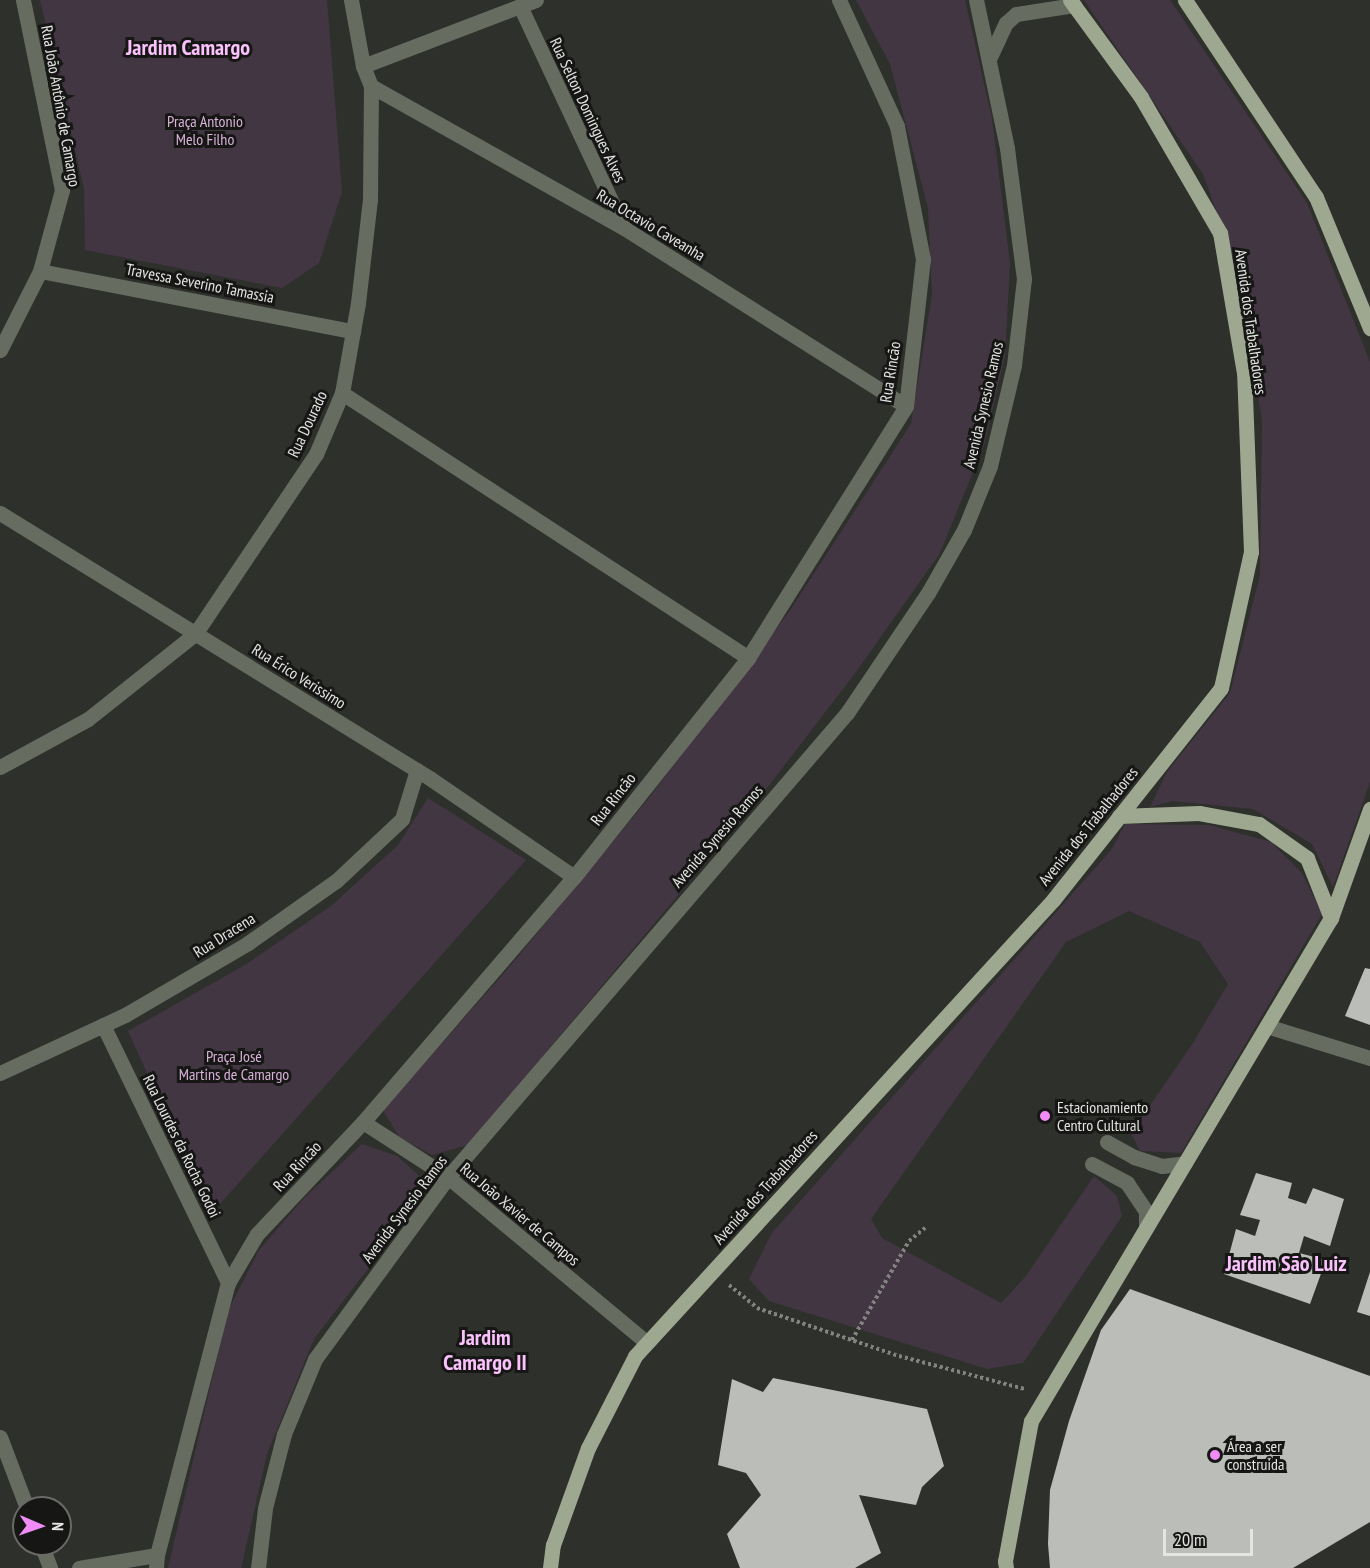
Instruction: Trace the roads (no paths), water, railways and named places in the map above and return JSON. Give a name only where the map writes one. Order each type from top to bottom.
[{"type":"main road","points":[[1185,0],[1316,197],[1370,328]]},
{"type":"main road","name":"Avenida dos Trabalhadores","points":[[550,1568],[553,1545],[588,1448],[635,1356],[1053,900],[1221,688],[1251,552],[1244,373],[1220,233],[1141,97],[1072,2]]},
{"type":"main road","points":[[1006,1568],[1005,1561],[1031,1421],[1331,918],[1370,809]]},
{"type":"main road","points":[[1119,816],[1199,813],[1259,824],[1307,858],[1331,918]]},
{"type":"street","name":"Rua João Antônio de Camargo","points":[[0,350],[40,271],[62,190],[23,0]]},
{"type":"street","name":"Rua Dourado","points":[[0,767],[88,719],[195,634],[316,454],[342,393],[353,331],[370,200],[371,86],[363,66],[351,0]]},
{"type":"street","points":[[363,66],[536,0]]},
{"type":"street","name":"Rua Rincão","points":[[156,1562],[228,1282],[257,1234],[363,1122],[574,877],[748,658],[906,406],[923,259],[897,126],[839,0]]},
{"type":"street","name":"Avenida Synesio Ramos","points":[[258,1568],[265,1508],[282,1444],[315,1359],[448,1177],[847,712],[928,593],[964,530],[993,454],[1014,365],[1024,279],[1007,148],[976,0]]},
{"type":"street","points":[[989,59],[1006,23],[1016,14],[1072,2]]},
{"type":"street","name":"Rua Selton Domingues Alves","points":[[520,6],[624,228]]},
{"type":"street","name":"Rua Octavio Caveanha","points":[[371,86],[624,228],[906,406]]},
{"type":"street","name":"Travessa Severino Tamassia","points":[[40,271],[353,331]]},
{"type":"street","points":[[342,393],[748,658]]},
{"type":"street","name":"Rua Érico Verissimo","points":[[0,513],[417,770],[574,877]]},
{"type":"street","name":"Rua Dracena","points":[[0,1073],[103,1025],[248,944],[336,881],[402,819],[417,770]]},
{"type":"street","name":"Rua Lourdes da Rocha Godoi","points":[[103,1025],[228,1282]]},
{"type":"street","points":[[1267,1026],[1370,1058]]},
{"type":"street","name":"Rua João Xavier de Campos","points":[[363,1122],[448,1177],[647,1343]]},
{"type":"street","points":[[1107,1142],[1134,1157],[1162,1166],[1185,1163]]},
{"type":"street","points":[[1092,1164],[1127,1183],[1146,1211],[1146,1228]]},
{"type":"street","points":[[0,1437],[22,1496]]},
{"type":"street","points":[[79,1568],[156,1562]]},
{"type":"place","name":"Estacionamiento Centro Cultural","points":[[1045,1116]]},
{"type":"place","name":"Área a ser construida","points":[[1215,1455]]},
{"type":"district","name":"Jardim Camargo","points":[[188,48]]},
{"type":"district","name":"Jardim São Luiz","points":[[1286,1264]]},
{"type":"district","name":"Jardim Camargo II","points":[[485,1350]]},
{"type":"park label","name":"Praça Antonio Melo Filho","points":[[205,130]]},
{"type":"park label","name":"Praça José Martins de Camargo","points":[[234,1065]]}]
